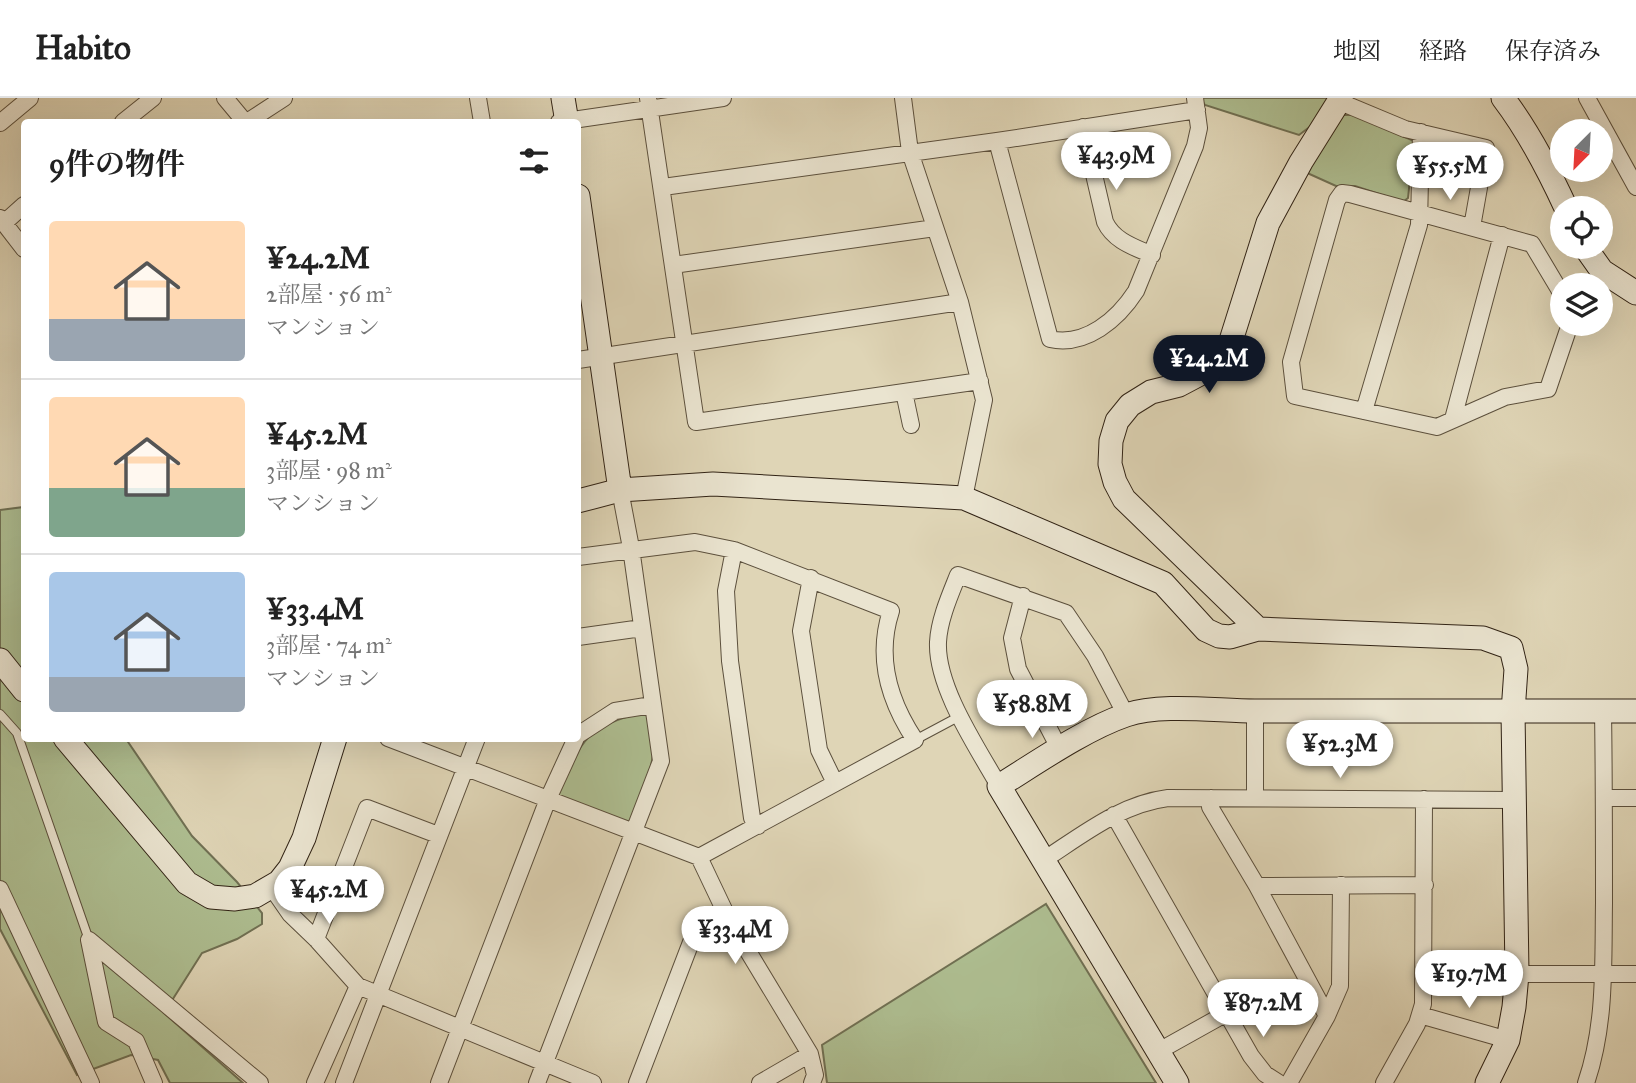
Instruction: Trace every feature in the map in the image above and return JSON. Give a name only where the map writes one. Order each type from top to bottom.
[{"type":"street","points":[[0,123],[30,98]]},
{"type":"street","points":[[127,119],[153,98]]},
{"type":"street","points":[[225,98],[243,119]]},
{"type":"street","points":[[251,119],[284,98]]},
{"type":"street","points":[[478,98],[482,119]]},
{"type":"street","points":[[564,98],[564,119]]},
{"type":"street","points":[[577,119],[649,103],[723,98]]},
{"type":"street","points":[[902,98],[910,152],[960,302],[984,400],[964,498]]},
{"type":"street","points":[[1503,98],[1519,119],[1560,196]]},
{"type":"street","points":[[1587,98],[1636,187]]},
{"type":"street","points":[[1258,629],[1124,499],[1110,464],[1111,440],[1117,421],[1130,405],[1151,392],[1179,385],[1213,367],[1229,347],[1268,223],[1300,162],[1340,99],[1405,129],[1486,148],[1472,227]]},
{"type":"street","points":[[649,103],[696,422],[979,381]]},
{"type":"street","points":[[663,187],[997,141],[1196,104],[1199,128],[1195,146],[1152,255],[1124,310],[1102,327],[1062,342],[1050,339],[997,141]]},
{"type":"street","points":[[1083,127],[1105,222],[1110,232],[1121,241],[1152,255]]},
{"type":"street","points":[[1364,411],[1419,225],[1421,132]]},
{"type":"street","points":[[1550,274],[1532,244],[1342,193],[1337,200],[1295,348],[1292,362],[1295,396],[1437,427],[1505,397],[1548,389],[1566,336]]},
{"type":"street","points":[[21,207],[2,220],[21,244]]},
{"type":"street","points":[[537,1083],[661,761],[581,217]]},
{"type":"street","points":[[673,265],[935,228]]},
{"type":"street","points":[[1453,419],[1502,236]]},
{"type":"street","points":[[1594,259],[1602,271],[1636,293]]},
{"type":"street","points":[[581,360],[960,302]]},
{"type":"street","points":[[904,392],[911,425]]},
{"type":"street","points":[[581,499],[620,491],[713,484],[964,498],[1163,583],[1206,629],[1219,636],[1230,637],[1258,629],[1483,638],[1511,648],[1516,669],[1513,712],[1517,974],[1508,1040],[1487,1083]]},
{"type":"street","points":[[581,556],[631,548],[695,542],[734,550],[891,611],[885,628],[884,665],[889,688],[906,727],[915,740],[699,857]]},
{"type":"street","points":[[734,550],[726,591],[730,661],[752,818],[758,826]]},
{"type":"street","points":[[1126,715],[1094,656],[1066,613],[958,575],[938,640],[939,659],[946,685],[960,716],[1042,861],[1177,1083]]},
{"type":"street","points":[[811,578],[801,631],[819,750],[835,783]]},
{"type":"street","points":[[1023,596],[1012,638],[1018,669],[1059,748]]},
{"type":"street","points":[[581,637],[642,628]]},
{"type":"street","points":[[3,670],[21,687]]},
{"type":"street","points":[[581,734],[615,711],[652,705]]},
{"type":"street","points":[[999,786],[1059,748],[1126,715],[1170,710],[1636,711]]},
{"type":"street","points":[[1586,1083],[1593,1063],[1601,1021],[1604,710]]},
{"type":"street","points":[[1255,711],[1255,798]]},
{"type":"street","points":[[68,742],[187,883],[211,897],[235,899],[255,896],[271,888],[290,868],[304,838],[334,742]]},
{"type":"street","points":[[400,742],[699,857],[728,918],[810,1054],[815,1075],[812,1083]]},
{"type":"street","points":[[344,1083],[376,994],[475,742]]},
{"type":"street","points":[[439,1083],[548,799],[575,742]]},
{"type":"street","points":[[1211,798],[1210,807],[1327,1016]]},
{"type":"street","points":[[1605,798],[1636,798]]},
{"type":"street","points":[[1384,1083],[1420,1016],[1423,1004],[1424,799]]},
{"type":"street","points":[[1042,861],[1114,816],[1149,800],[1514,800]]},
{"type":"street","points":[[316,939],[367,808],[438,835]]},
{"type":"street","points":[[1114,816],[1251,1056],[1265,1073],[1279,1083]]},
{"type":"street","points":[[1289,1083],[1327,1016],[1340,986],[1341,885]]},
{"type":"street","points":[[1257,887],[1425,885]]},
{"type":"street","points":[[271,888],[290,914],[358,986],[593,1083]]},
{"type":"street","points":[[0,889],[91,1083]]},
{"type":"street","points":[[637,1083],[693,937],[728,918]]},
{"type":"street","points":[[89,940],[106,1022],[136,1041],[154,1083]]},
{"type":"street","points":[[89,940],[260,1083]]},
{"type":"street","points":[[1517,974],[1636,974]]},
{"type":"street","points":[[315,1083],[358,986]]},
{"type":"street","points":[[1157,1052],[1227,1013]]},
{"type":"street","points":[[1420,1016],[1508,1040]]},
{"type":"street","points":[[760,1083],[810,1054]]},
{"type":"lane","points":[[0,714],[17,733],[89,940]]},
{"type":"lane","points":[[915,740],[960,716]]},
{"type":"green space","points":[[1200,98],[1348,98],[1299,135],[1205,105]]},
{"type":"green space","points":[[1341,115],[1355,115],[1414,141],[1408,198],[1403,202],[1355,186],[1336,186],[1305,172]]},
{"type":"green space","points":[[21,507],[21,742],[128,742],[192,836],[237,882],[262,913],[262,924],[237,939],[202,953],[164,1013],[243,1083],[170,1083],[158,1060],[131,1055],[77,1075],[0,929],[0,510]]},
{"type":"green space","points":[[642,713],[649,717],[653,755],[629,825],[557,798],[585,741],[606,724]]},
{"type":"green space","points":[[1046,904],[1156,1083],[827,1083],[822,1045]]}]
